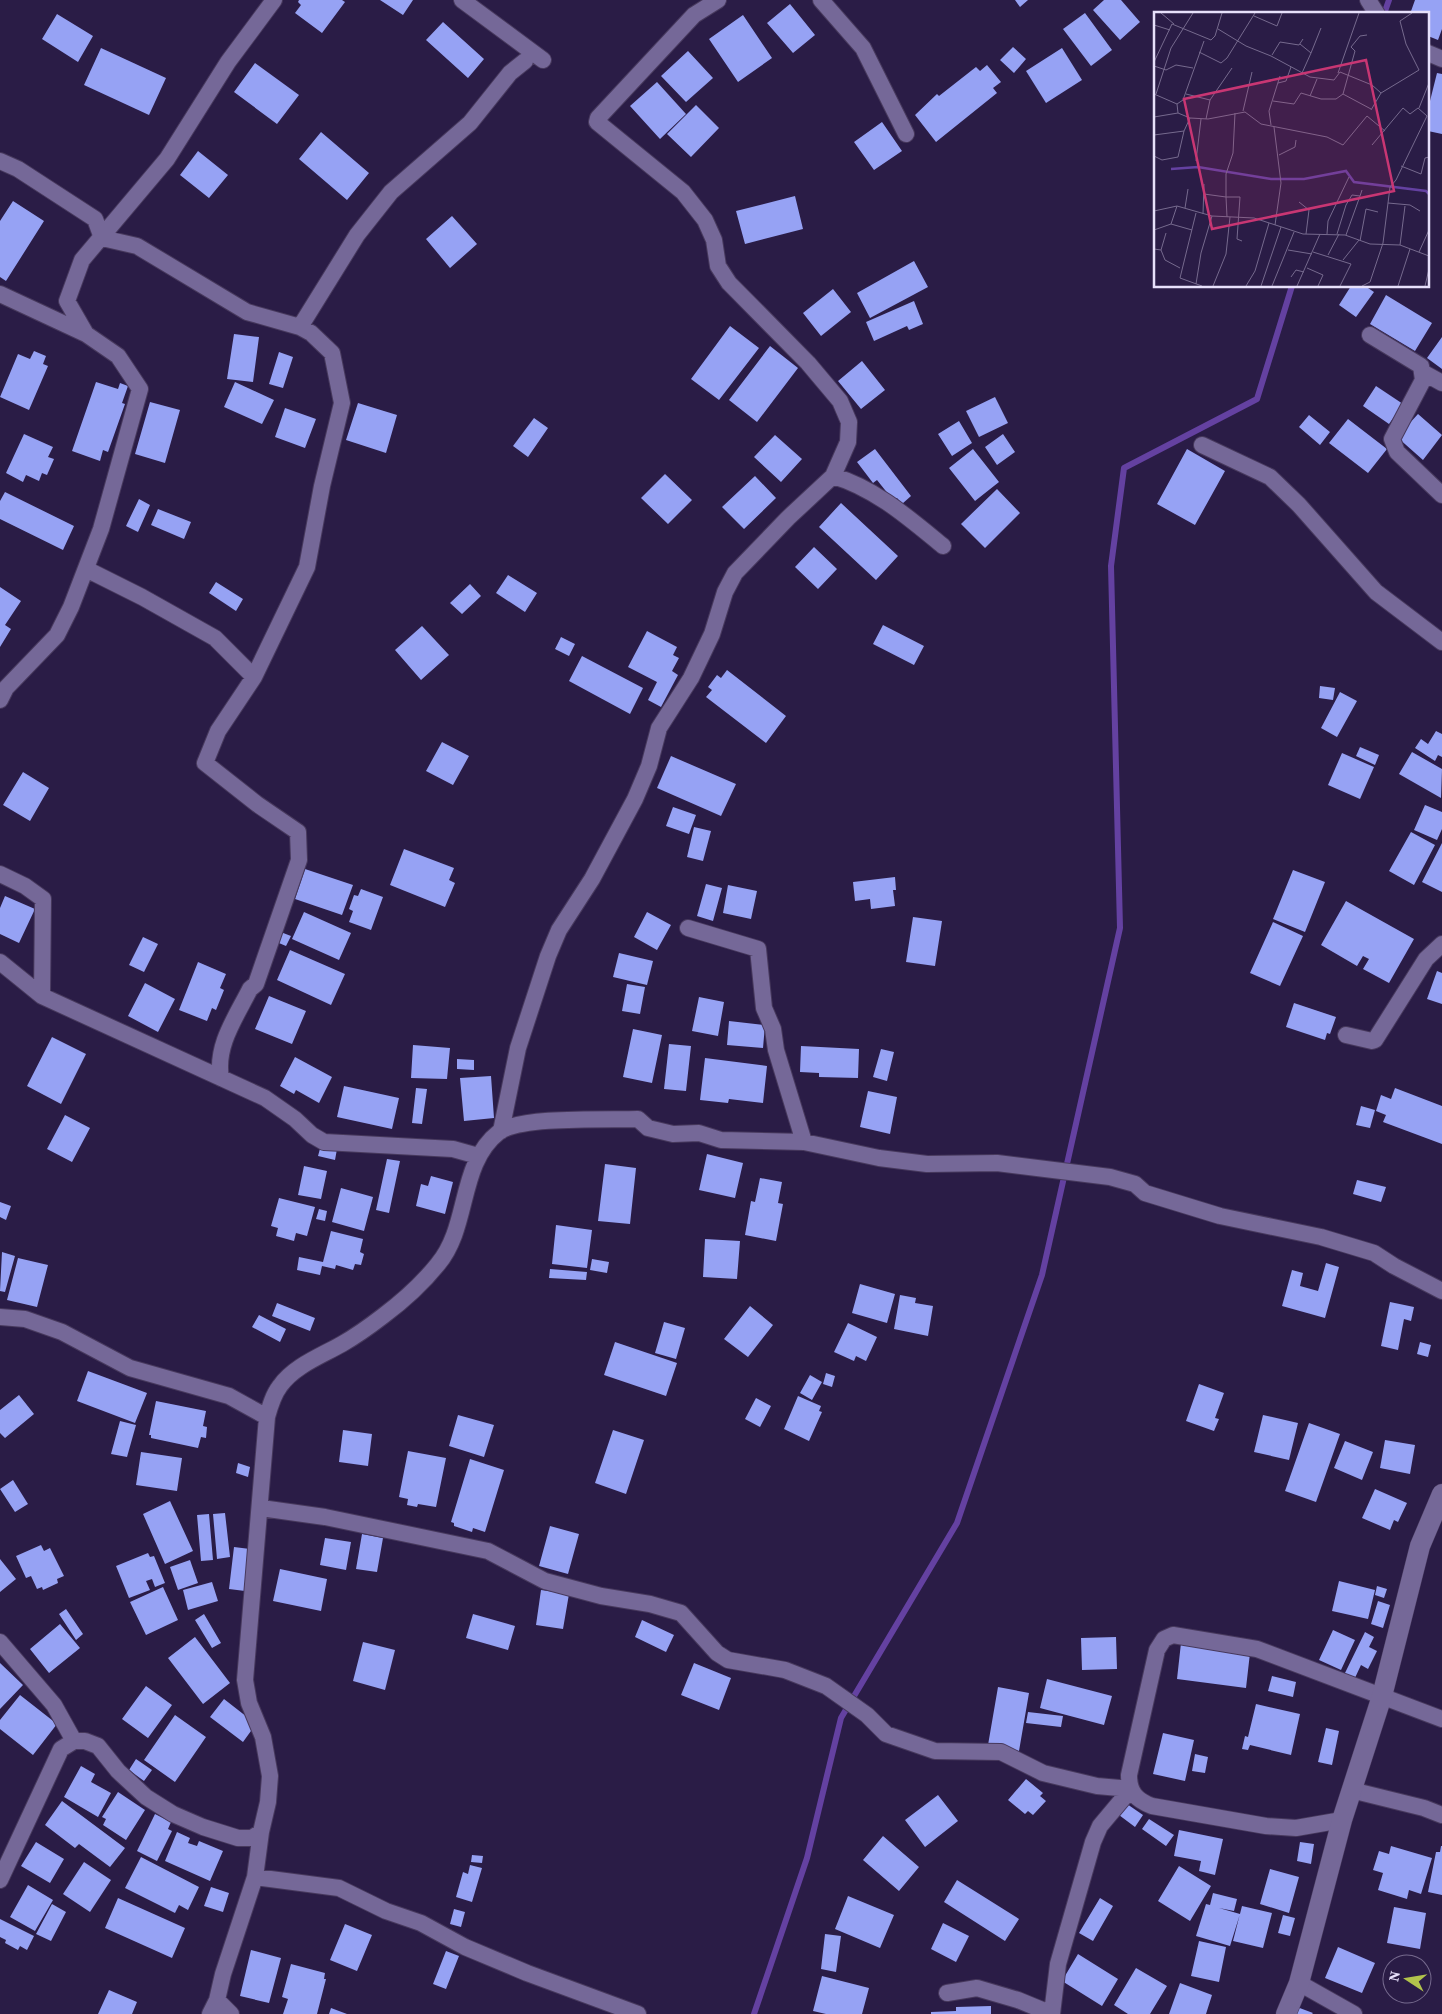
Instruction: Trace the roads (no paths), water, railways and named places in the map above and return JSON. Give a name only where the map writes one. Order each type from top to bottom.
[{"type":"street","points":[[86,334],[67,301],[82,260],[167,158],[228,62],[274,0]]},
{"type":"street","points":[[462,0],[543,60]]},
{"type":"street","points":[[501,1131],[518,1048],[548,956],[559,930],[592,879],[635,799],[649,766],[659,728],[691,678],[712,634],[725,592],[735,574],[788,518],[834,476],[848,442],[849,422],[840,401],[808,363],[729,283],[718,266],[714,240],[705,220],[683,192],[597,122],[598,118],[694,15],[718,0]]},
{"type":"street","points":[[821,0],[862,48],[906,134]]},
{"type":"street","points":[[1368,0],[1376,12]]},
{"type":"street","points":[[1430,55],[1442,60]]},
{"type":"street","points":[[300,327],[357,235],[391,192],[470,123],[510,73],[526,61]]},
{"type":"street","points":[[0,161],[18,169],[95,219],[102,238]]},
{"type":"street","points":[[102,238],[136,246],[248,312],[300,327],[311,333],[332,353],[342,403],[322,486],[307,567],[254,677],[218,731],[204,763],[256,804],[298,832],[299,860],[256,984],[250,989],[220,1050],[218,1065],[221,1078]]},
{"type":"street","points":[[0,294],[86,334],[118,356],[140,389],[103,521],[86,569],[57,635],[6,688],[0,700]]},
{"type":"street","points":[[1370,335],[1421,366],[1424,373],[1423,380],[1392,439],[1397,452],[1442,495]]},
{"type":"street","points":[[1424,373],[1442,383]]},
{"type":"street","points":[[1202,445],[1270,477],[1299,505],[1376,592],[1442,642]]},
{"type":"street","points":[[834,476],[851,481],[900,511],[943,546]]},
{"type":"street","points":[[86,569],[142,597],[215,638],[254,677]]},
{"type":"street","points":[[0,874],[24,886],[43,899],[42,996]]},
{"type":"street","points":[[688,928],[758,949],[764,1008],[773,1029],[776,1050],[804,1142]]},
{"type":"street","points":[[1346,1035],[1375,1040],[1426,959],[1442,944]]},
{"type":"street","points":[[0,962],[42,996],[265,1098],[295,1119],[312,1135],[324,1142],[453,1150],[478,1156]]},
{"type":"street","points":[[230,2014],[214,2007],[255,1877],[261,1832],[268,1802],[270,1776],[263,1737],[249,1703],[245,1680],[267,1417],[272,1400],[280,1385],[295,1370],[383,1317],[416,1288],[440,1262],[454,1238],[478,1156],[501,1131],[530,1122],[638,1119],[648,1128],[673,1134],[699,1133],[721,1140],[804,1142],[879,1158],[927,1164],[996,1163],[1110,1177],[1135,1184],[1145,1193],[1220,1216],[1321,1237],[1374,1253],[1394,1266],[1442,1291]]},
{"type":"street","points":[[0,1317],[25,1319],[62,1332],[130,1368],[229,1396],[267,1417]]},
{"type":"street","points":[[1286,2014],[1299,1983],[1342,1820],[1382,1696],[1420,1546],[1442,1494]]},
{"type":"street","points":[[260,1508],[325,1517],[488,1551],[545,1581],[601,1596],[650,1604],[681,1613],[717,1653],[728,1660],[785,1670],[826,1686],[867,1714],[886,1734],[935,1751],[1001,1752],[1043,1773],[1097,1786],[1131,1789]]},
{"type":"street","points":[[1342,1820],[1296,1828],[1266,1826],[1152,1806],[1142,1802],[1131,1789],[1129,1775],[1157,1650],[1164,1639],[1173,1635],[1257,1649],[1442,1719]]},
{"type":"street","points":[[0,1642],[54,1705],[74,1741]]},
{"type":"street","points":[[0,1880],[61,1749],[74,1741],[85,1741],[98,1746],[118,1771],[146,1797],[173,1814],[238,1838],[252,1838],[261,1832]]},
{"type":"street","points":[[947,1993],[977,1988],[1018,2000],[1052,2014],[1058,1964],[1093,1842],[1100,1826],[1131,1789]]},
{"type":"street","points":[[1352,1790],[1424,1808],[1442,1815]]},
{"type":"street","points":[[255,1877],[339,1888],[386,1911],[421,1923],[465,1947],[527,1973],[638,2014]]},
{"type":"street","points":[[1299,1983],[1354,2014]]},
{"type":"waterway","points":[[1385,12],[1389,0]]},
{"type":"waterway","points":[[754,2014],[807,1858],[841,1718],[957,1523],[1042,1275],[1120,928],[1111,566],[1124,468],[1257,399],[1291,288]]}]
